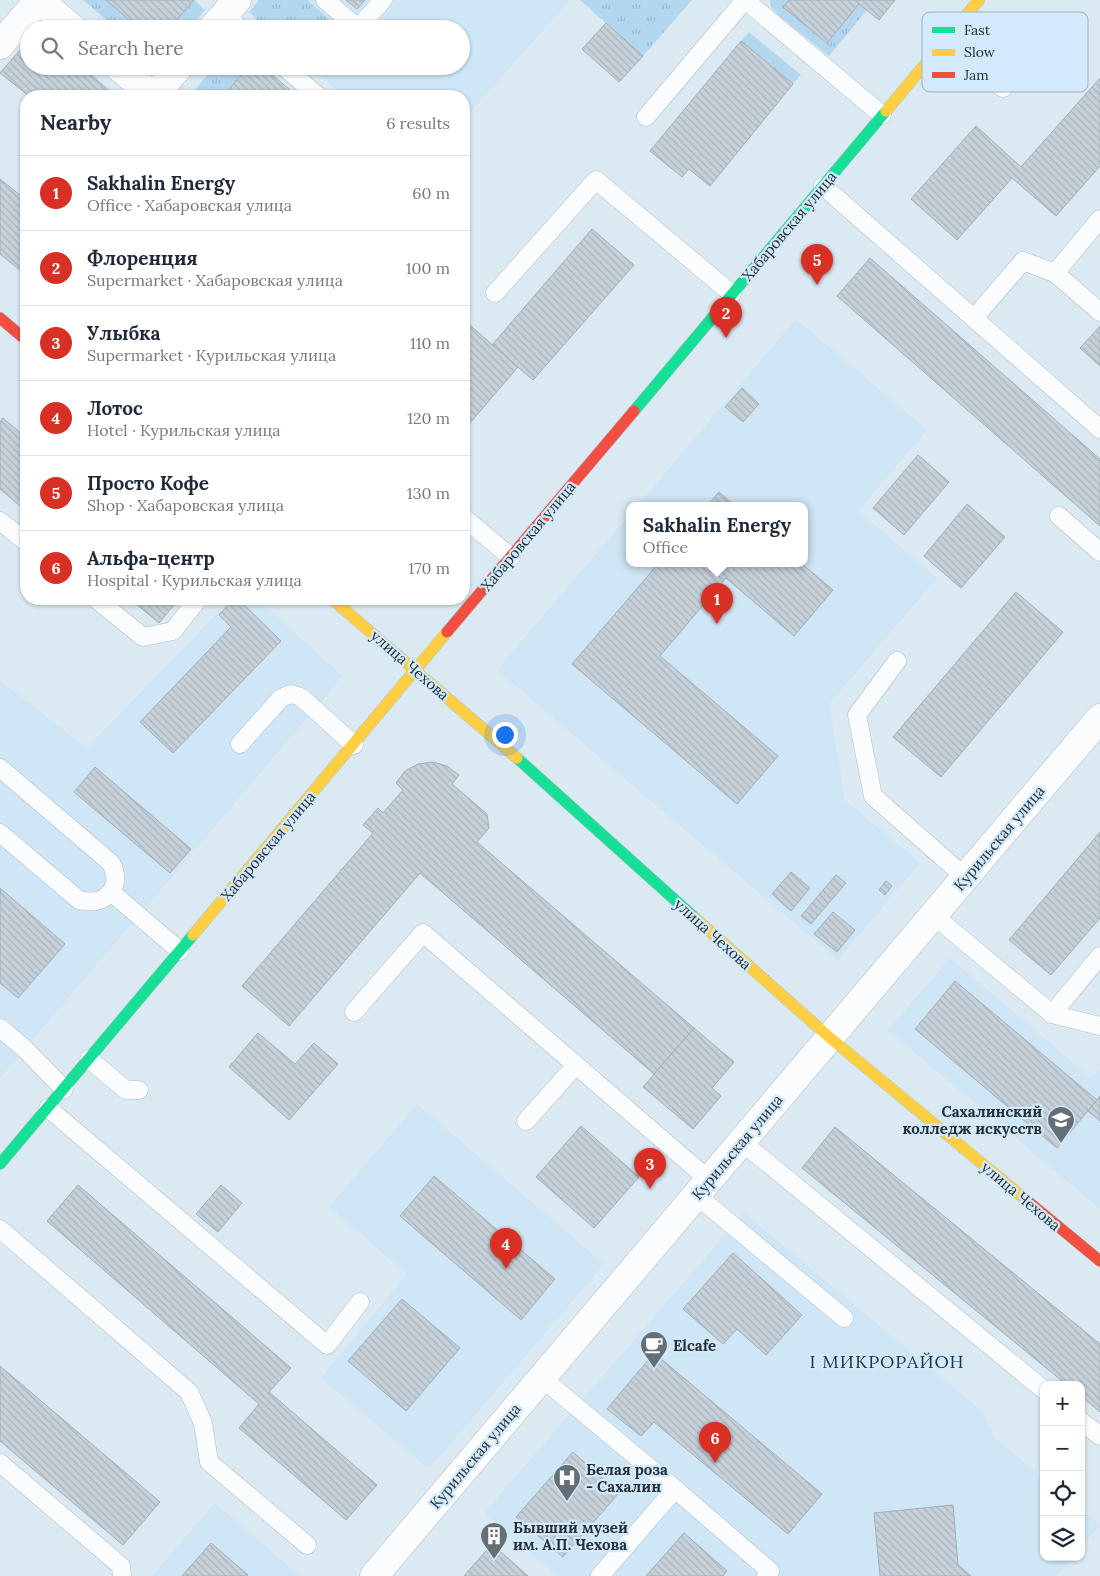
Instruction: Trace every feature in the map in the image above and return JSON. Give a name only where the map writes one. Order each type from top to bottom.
[{"type":"street","points":[[22,20],[39,0],[62,20]]},
{"type":"street","name":"Хабаровская улица","points":[[970,12],[980,0]]},
{"type":"street","points":[[0,45],[20,22]]},
{"type":"street","name":"Хабаровская улица","points":[[0,1164],[922,68]]},
{"type":"street","points":[[128,75],[146,90]]},
{"type":"street","points":[[158,90],[172,75]]},
{"type":"street","points":[[0,318],[20,335]]},
{"type":"street","name":"улица Чехова","points":[[339,605],[416,670],[829,1037],[1100,1261]]},
{"type":"street","name":"Курильская улица","points":[[374,1576],[1100,718]]},
{"type":"lane","points":[[325,0],[349,20]]},
{"type":"lane","points":[[365,20],[383,0]]},
{"type":"lane","points":[[646,117],[745,0],[882,115]]},
{"type":"lane","points":[[294,75],[311,90]]},
{"type":"lane","points":[[496,293],[596,180],[732,294]]},
{"type":"lane","points":[[823,186],[1100,429]]},
{"type":"lane","points":[[1055,273],[1100,219]]},
{"type":"lane","points":[[974,318],[1023,261],[1055,273],[1100,312]]},
{"type":"lane","points":[[1059,516],[1100,552]]},
{"type":"lane","points":[[0,521],[20,537]]},
{"type":"lane","points":[[470,523],[511,557]]},
{"type":"lane","points":[[103,605],[143,637],[173,631],[193,605]]},
{"type":"lane","points":[[897,661],[857,715],[873,796],[965,877]]},
{"type":"lane","points":[[240,744],[281,698],[291,694],[301,697],[354,745]]},
{"type":"lane","points":[[0,768],[111,863],[116,876],[111,892],[103,899],[94,903],[79,900],[0,833]]},
{"type":"lane","points":[[111,892],[180,951]]},
{"type":"lane","points":[[933,915],[1052,1014],[1100,1026]]},
{"type":"lane","points":[[354,1012],[423,933],[576,1065],[703,1187],[844,1318]]},
{"type":"lane","points":[[1052,1014],[1100,956]]},
{"type":"lane","points":[[0,1028],[25,1049],[64,1088]]},
{"type":"lane","points":[[89,1059],[126,1090],[138,1090]]},
{"type":"lane","points":[[526,1121],[576,1065]]},
{"type":"lane","points":[[48,1108],[327,1345],[360,1302]]},
{"type":"lane","points":[[742,1142],[1040,1387]]},
{"type":"lane","points":[[0,1229],[189,1392],[203,1423],[209,1462],[307,1545]]},
{"type":"lane","points":[[542,1378],[770,1571],[766,1576]]},
{"type":"lane","points":[[1085,1424],[1100,1436]]},
{"type":"lane","points":[[0,1462],[121,1566],[122,1576]]},
{"type":"lane","points":[[600,1576],[675,1489]]},
{"type":"shaded area","points":[[259,0],[570,0],[470,112],[470,90],[337,90],[320,75],[470,75],[470,20],[257,20],[249,12]]},
{"type":"shaded area","points":[[796,319],[927,430],[858,511],[937,578],[829,704],[845,800],[920,863],[838,960],[497,670],[626,519],[626,567],[808,567],[808,502],[641,502]]},
{"type":"shaded area","points":[[225,605],[263,605],[343,676],[0,1078],[0,681],[87,748]]},
{"type":"shaded area","name":"Сахалинский колледж искусств","points":[[950,958],[1091,1078],[1100,1068],[1100,1209],[888,1030]]},
{"type":"shaded area","points":[[417,1104],[604,1264],[429,1469],[321,1378],[407,1274],[329,1207]]},
{"type":"shaded area","points":[[744,1213],[983,1412],[995,1438],[1040,1476],[1040,1561],[1069,1561],[1057,1576],[557,1576],[484,1513]]},
{"type":"shaded area","points":[[215,1503],[300,1576],[152,1576]]},
{"type":"shaded area","points":[[1085,1513],[1100,1525],[1085,1542]]},
{"type":"green space","points":[[83,0],[106,0],[129,20],[106,20]]},
{"type":"green space","points":[[194,0],[205,10],[197,20],[177,20]]},
{"type":"green space","points":[[259,0],[307,0],[330,20],[257,20],[249,12]]},
{"type":"green space","points":[[580,0],[692,0],[643,56]]},
{"type":"green space","points":[[770,0],[789,0],[784,8],[827,43],[859,4],[867,10],[829,56],[777,14],[771,7]]},
{"type":"green space","points":[[749,32],[801,75],[793,84],[741,41]]},
{"type":"green space","points":[[207,75],[241,75],[228,90],[196,90]]},
{"type":"building","points":[[106,0],[194,0],[177,20],[129,20]]},
{"type":"building","points":[[346,0],[365,0],[357,9]]},
{"type":"building","points":[[789,0],[895,0],[879,20],[859,4],[827,43],[783,7]]},
{"type":"building","points":[[606,23],[643,56],[619,82],[582,49]]},
{"type":"building","points":[[741,41],[793,84],[710,186],[689,169],[682,177],[650,151]]},
{"type":"building","points":[[20,50],[20,75],[91,75],[109,90],[21,90],[0,73]]},
{"type":"building","points":[[241,75],[272,75],[290,90],[228,90]]},
{"type":"building","points":[[1100,78],[1100,166],[1056,216],[1012,178],[957,240],[911,199],[976,126],[1021,167]]},
{"type":"building","points":[[0,179],[20,195],[20,270],[0,254]]},
{"type":"building","points":[[592,229],[634,265],[533,380],[492,345]]},
{"type":"building","points":[[870,258],[1100,459],[1100,526],[837,296]]},
{"type":"building","points":[[470,325],[518,367],[470,423]]},
{"type":"building","points":[[1100,326],[1100,366],[1080,348]]},
{"type":"building","points":[[742,388],[759,404],[743,422],[725,407]]},
{"type":"building","points":[[3,418],[20,433],[20,506],[0,489],[0,422]]},
{"type":"building","points":[[918,455],[949,482],[904,535],[873,508]]},
{"type":"building","points":[[719,492],[731,502],[711,502]]},
{"type":"building","points":[[967,504],[1005,537],[961,588],[924,556]]},
{"type":"building","points":[[656,567],[806,567],[833,590],[794,636],[726,578],[660,656],[778,756],[737,804],[572,664]]},
{"type":"building","points":[[1016,592],[1063,632],[941,777],[893,737]]},
{"type":"building","points":[[137,605],[174,605],[159,623]]},
{"type":"building","points":[[228,605],[244,605],[281,641],[173,753],[140,722],[231,627],[219,615]]},
{"type":"building","points":[[433,762],[447,766],[459,775],[452,784],[487,814],[489,828],[477,842],[694,1028],[654,1074],[420,873],[289,1026],[242,986],[373,833],[363,825],[378,808],[383,813],[403,790],[396,783],[405,771],[418,764]]},
{"type":"building","points":[[95,767],[191,849],[170,873],[74,792]]},
{"type":"building","points":[[1100,832],[1100,918],[1051,975],[1009,940]]},
{"type":"building","points":[[791,872],[810,888],[791,911],[772,894]]},
{"type":"building","points":[[836,875],[846,883],[811,924],[801,916]]},
{"type":"building","points":[[886,881],[892,886],[885,895],[879,890]]},
{"type":"building","points":[[0,888],[65,944],[18,998],[0,983]]},
{"type":"building","points":[[833,912],[855,930],[837,952],[814,934]]},
{"type":"building","points":[[955,981],[1097,1100],[1057,1148],[915,1029]]},
{"type":"building","points":[[694,1028],[734,1062],[712,1088],[721,1096],[693,1129],[643,1087]]},
{"type":"building","points":[[258,1033],[295,1064],[314,1043],[338,1064],[289,1120],[229,1067]]},
{"type":"building","points":[[1100,1096],[1100,1121],[1088,1111]]},
{"type":"building","points":[[581,1126],[639,1177],[594,1228],[536,1177]]},
{"type":"building","points":[[835,1127],[1100,1344],[1100,1412],[1085,1399],[1085,1381],[1062,1381],[802,1168]]},
{"type":"building","points":[[434,1176],[555,1279],[521,1320],[400,1216]]},
{"type":"building","points":[[78,1185],[291,1368],[269,1392],[377,1485],[346,1520],[239,1428],[259,1404],[47,1221]]},
{"type":"building","points":[[221,1185],[242,1203],[218,1232],[196,1214]]},
{"type":"building","points":[[733,1253],[802,1315],[766,1355],[737,1329],[723,1344],[683,1309]]},
{"type":"building","points":[[402,1299],[460,1348],[406,1411],[348,1361]]},
{"type":"building","points":[[654,1353],[822,1494],[788,1534],[654,1422],[641,1436],[607,1409]]},
{"type":"building","points":[[0,1366],[160,1502],[123,1545],[0,1441]]},
{"type":"building","points":[[573,1452],[619,1493],[563,1557],[516,1517]]},
{"type":"building","points":[[953,1505],[958,1565],[971,1576],[880,1576],[874,1513]]},
{"type":"building","points":[[684,1533],[727,1571],[723,1576],[646,1576]]},
{"type":"building","points":[[211,1543],[248,1575],[182,1576]]},
{"type":"building","name":"Бывший музей им. А.П. Чехова","points":[[492,1544],[528,1576],[464,1576]]},
{"type":"traffic: fast","points":[[634,411],[886,111]]},
{"type":"traffic: fast","points":[[517,758],[695,918]]},
{"type":"traffic: fast","points":[[0,1164],[193,935]]},
{"type":"traffic: slow","points":[[969,12],[979,0]]},
{"type":"traffic: slow","points":[[886,111],[922,68]]},
{"type":"traffic: slow","points":[[339,605],[517,758]]},
{"type":"traffic: slow","points":[[193,935],[447,632]]},
{"type":"traffic: slow","points":[[695,918],[829,1037],[1025,1199]]},
{"type":"traffic: jam","points":[[0,318],[20,335]]},
{"type":"traffic: jam","points":[[470,605],[634,411]]},
{"type":"traffic: jam","points":[[447,632],[470,605]]},
{"type":"traffic: jam","points":[[1025,1199],[1100,1261]]},
{"type":"place","name":"Просто Кофе","points":[[817,285]]},
{"type":"place","name":"Флоренция","points":[[726,338]]},
{"type":"place","name":"Sakhalin Energy","points":[[717,624]]},
{"type":"place","name":"Сахалинский колледж искусств","points":[[1061,1144]]},
{"type":"place","name":"Улыбка","points":[[650,1189]]},
{"type":"place","name":"Лотос","points":[[506,1269]]},
{"type":"place","name":"Elcafe","points":[[654,1369]]},
{"type":"place","name":"Альфа-центр","points":[[715,1463]]},
{"type":"place","name":"Белая роза - Сахалин","points":[[567,1502]]},
{"type":"place","name":"Бывший музей им. А.П. Чехова","points":[[494,1560]]},
{"type":"district","name":"I МИКРОРАЙОН","points":[[887,1361]]}]
